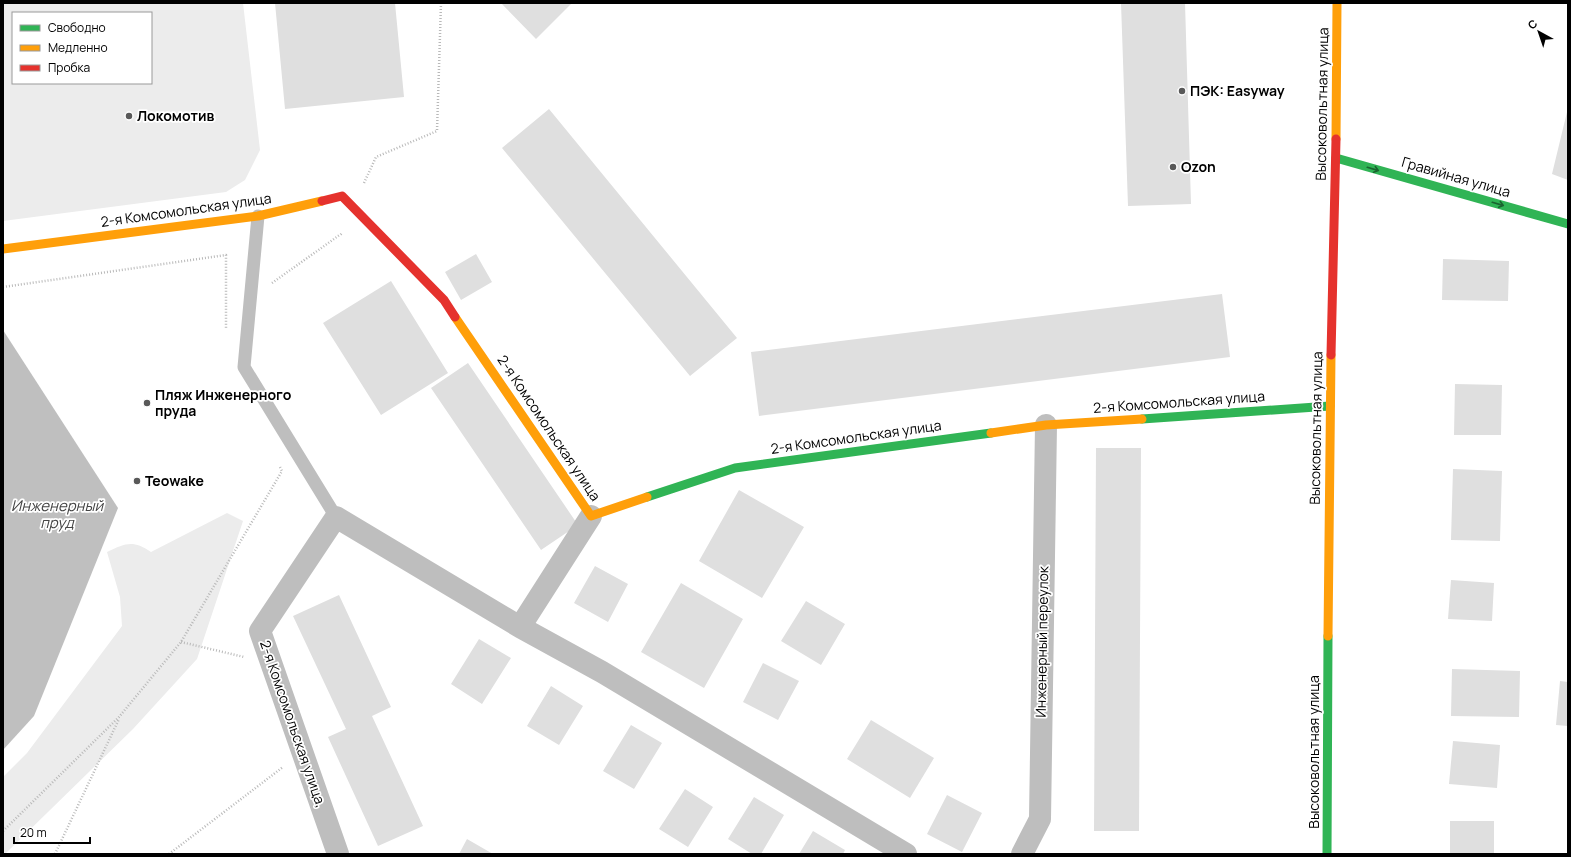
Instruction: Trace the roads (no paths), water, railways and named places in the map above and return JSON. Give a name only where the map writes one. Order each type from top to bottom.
[{"type":"street","name":"Высоковольтная улица","points":[[1327,854],[1330,406],[1336,158],[1337,3]]},
{"type":"street","name":"Гравийная улица","points":[[1336,158],[1568,224]]},
{"type":"street","name":"2-я Комсомольская улица","points":[[3,249],[258,216],[342,196],[444,300],[591,516],[735,468],[1046,425],[1330,406]]},
{"type":"street","name":"Инженерный переулок","points":[[1022,854],[1040,819],[1046,425]]},
{"type":"street","points":[[520,627],[591,516]]},
{"type":"street","points":[[336,517],[520,627],[602,672],[906,854]]},
{"type":"street","name":"2-я Комсомольская улица,","points":[[336,517],[260,630],[338,854]]},
{"type":"lane","points":[[258,216],[244,367],[336,517]]},
{"type":"water","name":"Инженерный пруд","points":[[3,330],[118,508],[34,716],[3,750]]},
{"type":"place","name":"ПЭК: Easyway","points":[[1182,91]]},
{"type":"place","name":"Локомотив","points":[[129,116]]},
{"type":"place","name":"Ozon","points":[[1173,167]]},
{"type":"place","name":"Пляж Инженерного пруда","points":[[147,403]]},
{"type":"place","name":"Teowake","points":[[137,481]]}]
